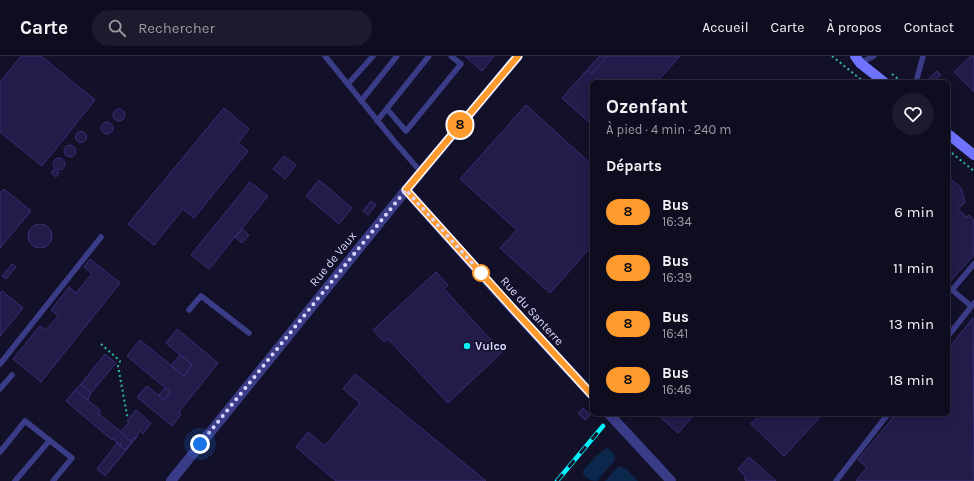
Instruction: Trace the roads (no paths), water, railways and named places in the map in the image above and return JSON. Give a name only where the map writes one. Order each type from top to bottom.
[{"type":"main road","points":[[848,56],[858,59],[882,80]]},
{"type":"main road","points":[[950,136],[974,155]]},
{"type":"street","name":"Rue de Vaux","points":[[171,481],[406,190],[518,56]]},
{"type":"street","name":"Rue du Santerre","points":[[406,190],[590,393]]},
{"type":"street","points":[[611,416],[671,481]]},
{"type":"lane","points":[[325,56],[377,121],[421,172]]},
{"type":"lane","points":[[348,84],[373,56]]},
{"type":"lane","points":[[361,101],[397,56]]},
{"type":"lane","points":[[377,121],[429,56]]},
{"type":"lane","points":[[387,109],[406,131],[461,64],[451,56]]},
{"type":"lane","points":[[858,59],[874,56]]},
{"type":"lane","points":[[917,80],[923,56]]},
{"type":"lane","points":[[0,364],[101,237]]},
{"type":"lane","points":[[950,333],[972,305],[952,290],[974,264]]},
{"type":"lane","points":[[189,310],[201,296],[249,333]]},
{"type":"lane","points":[[0,390],[12,375]]},
{"type":"lane","points":[[836,481],[886,416]]},
{"type":"lane","points":[[0,452],[25,421],[72,458],[53,481]]},
{"type":"lane","points":[[15,481],[50,440]]},
{"type":"water","points":[[607,448],[613,453],[615,460],[597,481],[588,479],[582,472],[595,457]]},
{"type":"water","points":[[619,466],[626,469],[638,481],[605,481]]},
{"type":"railway","points":[[557,481],[603,426]]},
{"type":"place","name":"Vulco","points":[[467,346]]}]
